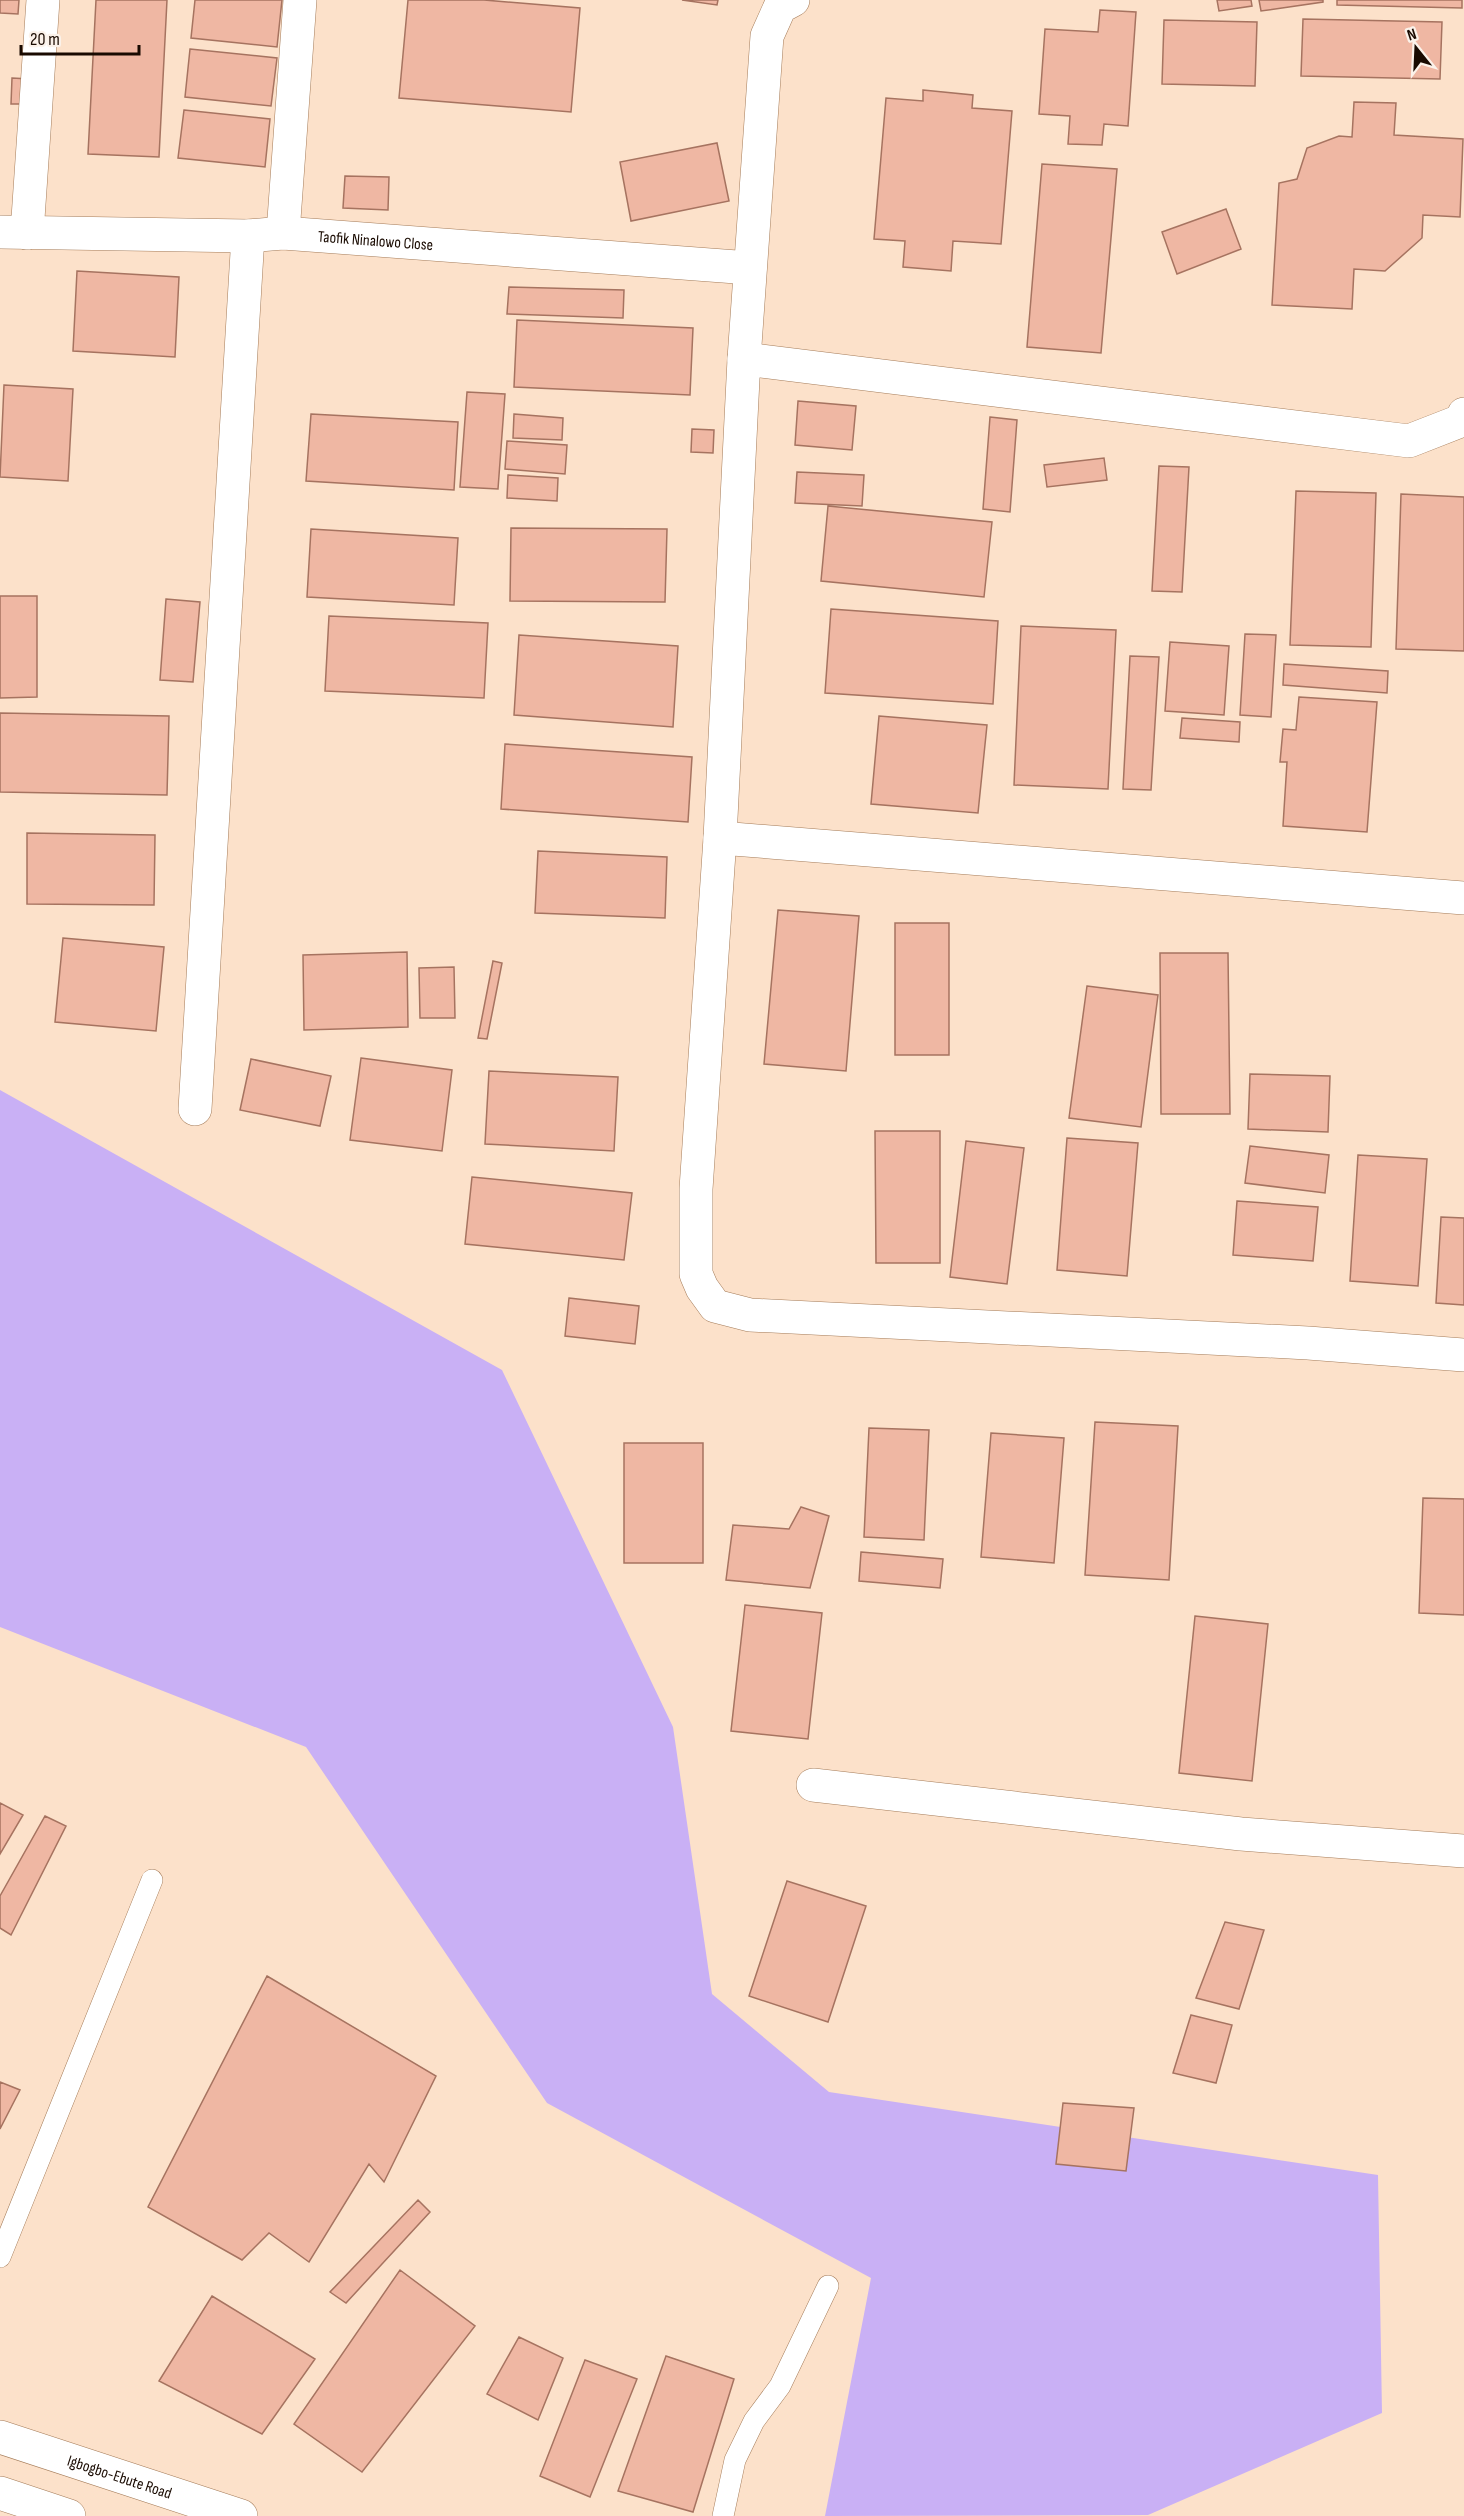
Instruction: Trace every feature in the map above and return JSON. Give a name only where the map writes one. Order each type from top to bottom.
[{"type":"street","points":[[14,233],[43,0]]},
{"type":"street","points":[[283,233],[300,0]]},
{"type":"street","points":[[793,0],[780,7],[767,36],[750,268],[720,838],[696,1188],[696,1274],[702,1288],[715,1306],[761,1316],[1308,1342],[1464,1355]]},
{"type":"street","name":"Taofik Ninalowo Close","points":[[14,233],[248,237],[283,233],[750,268]]},
{"type":"street","points":[[195,1109],[248,237]]},
{"type":"street","points":[[744,359],[1409,441],[1463,420],[1464,414]]},
{"type":"street","points":[[720,838],[1464,898]]},
{"type":"street","points":[[813,1785],[1240,1834],[1464,1851]]},
{"type":"street","name":"Igbogbo-Ebute Road","points":[[0,2437],[241,2516]]},
{"type":"street","points":[[0,2493],[69,2516]]},
{"type":"lane","points":[[0,2257],[152,1880]]},
{"type":"lane","points":[[723,2516],[735,2460],[754,2421],[780,2386],[828,2286]]},
{"type":"shaded area","points":[[0,1090],[502,1370],[673,1727],[712,1994],[829,2092],[1378,2175],[1382,2413],[1148,2515],[825,2516],[871,2278],[547,2103],[306,1747],[0,1627]]},
{"type":"building","points":[[0,0],[19,0],[18,14],[0,13]]},
{"type":"building","points":[[96,0],[167,0],[159,157],[88,154]]},
{"type":"building","points":[[195,0],[282,0],[277,47],[191,38]]},
{"type":"building","points":[[408,0],[484,0],[580,8],[571,112],[399,98]]},
{"type":"building","points":[[682,0],[718,0],[717,5]]},
{"type":"building","points":[[1217,0],[1251,0],[1252,6],[1219,11]]},
{"type":"building","points":[[1259,0],[1323,0],[1323,2],[1261,11]]},
{"type":"building","points":[[1337,0],[1462,0],[1462,8],[1337,5]]},
{"type":"building","points":[[1100,10],[1136,12],[1128,126],[1104,124],[1102,145],[1068,144],[1070,116],[1039,114],[1045,29],[1098,32]]},
{"type":"building","points":[[1303,19],[1442,22],[1440,79],[1301,76]]},
{"type":"building","points":[[1164,20],[1257,22],[1255,86],[1162,84]]},
{"type":"building","points":[[190,49],[277,58],[271,106],[185,97]]},
{"type":"building","points":[[12,78],[29,79],[28,104],[11,104]]},
{"type":"building","points":[[923,90],[973,95],[972,108],[1012,111],[1001,244],[953,241],[951,271],[903,267],[905,241],[874,239],[886,98],[923,101]]},
{"type":"building","points":[[1354,102],[1396,103],[1394,135],[1463,139],[1460,217],[1423,215],[1422,238],[1385,271],[1354,269],[1352,309],[1272,305],[1279,183],[1297,179],[1307,148],[1339,136],[1352,137]]},
{"type":"building","points":[[184,110],[270,119],[265,167],[178,158]]},
{"type":"building","points":[[717,143],[729,201],[631,221],[620,162]]},
{"type":"building","points":[[1042,164],[1117,169],[1101,353],[1027,347]]},
{"type":"building","points":[[345,176],[389,177],[388,210],[343,208]]},
{"type":"building","points":[[1226,209],[1241,249],[1177,274],[1162,232]]},
{"type":"building","points":[[77,271],[179,277],[175,357],[73,351]]},
{"type":"building","points":[[509,287],[624,290],[623,318],[507,314]]},
{"type":"building","points":[[517,320],[693,328],[690,395],[514,387]]},
{"type":"building","points":[[4,385],[73,389],[68,481],[0,477]]},
{"type":"building","points":[[467,392],[505,394],[498,489],[460,487]]},
{"type":"building","points":[[798,401],[856,406],[852,450],[795,445]]},
{"type":"building","points":[[311,414],[458,422],[454,490],[306,481]]},
{"type":"building","points":[[514,414],[563,418],[562,440],[513,438]]},
{"type":"building","points":[[990,417],[1017,420],[1010,512],[983,509]]},
{"type":"building","points":[[692,429],[714,430],[713,453],[691,452]]},
{"type":"building","points":[[507,441],[567,445],[565,474],[505,469]]},
{"type":"building","points":[[1104,458],[1107,480],[1047,487],[1044,465]]},
{"type":"building","points":[[1159,466],[1189,467],[1182,592],[1152,591]]},
{"type":"building","points":[[797,472],[864,475],[862,506],[795,503]]},
{"type":"building","points":[[508,475],[558,478],[557,501],[507,498]]},
{"type":"building","points":[[1296,491],[1376,493],[1371,647],[1290,645]]},
{"type":"building","points":[[1401,494],[1464,497],[1464,651],[1396,649]]},
{"type":"building","points":[[828,506],[992,522],[984,597],[821,581]]},
{"type":"building","points":[[511,528],[667,529],[665,602],[510,601]]},
{"type":"building","points":[[311,529],[458,538],[454,605],[307,597]]},
{"type":"building","points":[[0,596],[37,596],[37,697],[0,698]]},
{"type":"building","points":[[166,599],[200,602],[193,682],[160,680]]},
{"type":"building","points":[[831,609],[998,621],[993,704],[825,693]]},
{"type":"building","points":[[329,616],[488,623],[484,698],[325,691]]},
{"type":"building","points":[[1021,626],[1116,630],[1108,789],[1014,785]]},
{"type":"building","points":[[1245,634],[1276,635],[1271,717],[1240,715]]},
{"type":"building","points":[[519,635],[678,646],[673,727],[514,715]]},
{"type":"building","points":[[1170,642],[1229,646],[1224,715],[1165,711]]},
{"type":"building","points":[[1130,656],[1159,657],[1151,790],[1123,789]]},
{"type":"building","points":[[1284,664],[1388,671],[1387,693],[1283,685]]},
{"type":"building","points":[[1299,697],[1377,702],[1367,832],[1283,826],[1287,762],[1280,762],[1283,729],[1296,730]]},
{"type":"building","points":[[0,713],[169,716],[167,795],[0,792]]},
{"type":"building","points":[[879,716],[987,725],[978,813],[871,804]]},
{"type":"building","points":[[1182,718],[1240,722],[1239,742],[1180,738]]},
{"type":"building","points":[[505,744],[692,757],[688,822],[501,809]]},
{"type":"building","points":[[27,833],[155,835],[154,905],[27,904]]},
{"type":"building","points":[[538,851],[667,857],[665,918],[535,913]]},
{"type":"building","points":[[778,910],[859,916],[846,1071],[764,1064]]},
{"type":"building","points":[[895,923],[949,923],[949,1055],[895,1055]]},
{"type":"building","points":[[63,938],[164,947],[156,1031],[55,1022]]},
{"type":"building","points":[[407,952],[408,1027],[304,1030],[303,955]]},
{"type":"building","points":[[1160,953],[1228,953],[1230,1114],[1161,1114]]},
{"type":"building","points":[[493,961],[502,963],[487,1039],[478,1038]]},
{"type":"building","points":[[454,967],[455,1018],[420,1018],[419,968]]},
{"type":"building","points":[[1087,986],[1158,995],[1141,1127],[1069,1118]]},
{"type":"building","points":[[361,1058],[452,1070],[442,1151],[350,1140]]},
{"type":"building","points":[[251,1059],[331,1076],[320,1126],[240,1110]]},
{"type":"building","points":[[489,1071],[618,1077],[614,1151],[485,1144]]},
{"type":"building","points":[[1250,1074],[1330,1076],[1328,1132],[1248,1129]]},
{"type":"building","points":[[875,1131],[940,1131],[940,1263],[876,1263]]},
{"type":"building","points":[[1067,1138],[1138,1143],[1127,1276],[1057,1270]]},
{"type":"building","points":[[966,1141],[1024,1148],[1007,1284],[950,1277]]},
{"type":"building","points":[[1250,1146],[1329,1155],[1325,1193],[1245,1183]]},
{"type":"building","points":[[1358,1155],[1427,1159],[1418,1286],[1350,1281]]},
{"type":"building","points":[[472,1177],[632,1193],[624,1260],[465,1244]]},
{"type":"building","points":[[1237,1201],[1318,1207],[1313,1261],[1233,1255]]},
{"type":"building","points":[[1441,1217],[1464,1218],[1464,1305],[1436,1303]]},
{"type":"building","points":[[569,1298],[639,1306],[635,1344],[565,1336]]},
{"type":"building","points":[[1095,1422],[1178,1426],[1169,1580],[1085,1575]]},
{"type":"building","points":[[869,1428],[929,1430],[924,1540],[864,1537]]},
{"type":"building","points":[[991,1433],[1064,1438],[1054,1563],[981,1557]]},
{"type":"building","points":[[624,1443],[703,1443],[703,1563],[624,1563]]},
{"type":"building","points":[[1423,1498],[1464,1499],[1464,1615],[1419,1613]]},
{"type":"building","points":[[801,1507],[829,1516],[810,1588],[726,1580],[733,1525],[789,1529]]},
{"type":"building","points":[[861,1552],[943,1559],[940,1588],[859,1581]]},
{"type":"building","points":[[745,1605],[822,1613],[808,1739],[731,1731]]},
{"type":"building","points":[[1195,1616],[1268,1624],[1252,1781],[1179,1773]]},
{"type":"building","points":[[0,1803],[23,1815],[0,1854]]},
{"type":"building","points":[[45,1816],[66,1826],[11,1935],[0,1928],[0,1896]]},
{"type":"building","points":[[787,1881],[866,1906],[828,2022],[749,1996]]},
{"type":"building","points":[[1225,1922],[1264,1930],[1239,2009],[1196,1998]]},
{"type":"building","points":[[267,1976],[436,2076],[384,2182],[369,2164],[309,2262],[269,2233],[242,2260],[148,2207]]},
{"type":"building","points":[[1191,2015],[1232,2025],[1216,2083],[1173,2073]]},
{"type":"building","points":[[0,2082],[20,2090],[0,2129]]},
{"type":"building","points":[[1063,2103],[1134,2108],[1126,2171],[1056,2164]]},
{"type":"building","points":[[418,2200],[430,2212],[346,2303],[330,2292]]},
{"type":"building","points":[[400,2270],[475,2326],[362,2472],[294,2424]]},
{"type":"building","points":[[212,2296],[315,2359],[262,2434],[159,2381]]},
{"type":"building","points":[[519,2337],[563,2358],[538,2420],[487,2394]]},
{"type":"building","points":[[666,2356],[734,2379],[693,2512],[618,2491]]},
{"type":"building","points":[[585,2360],[637,2379],[590,2497],[540,2476]]}]
